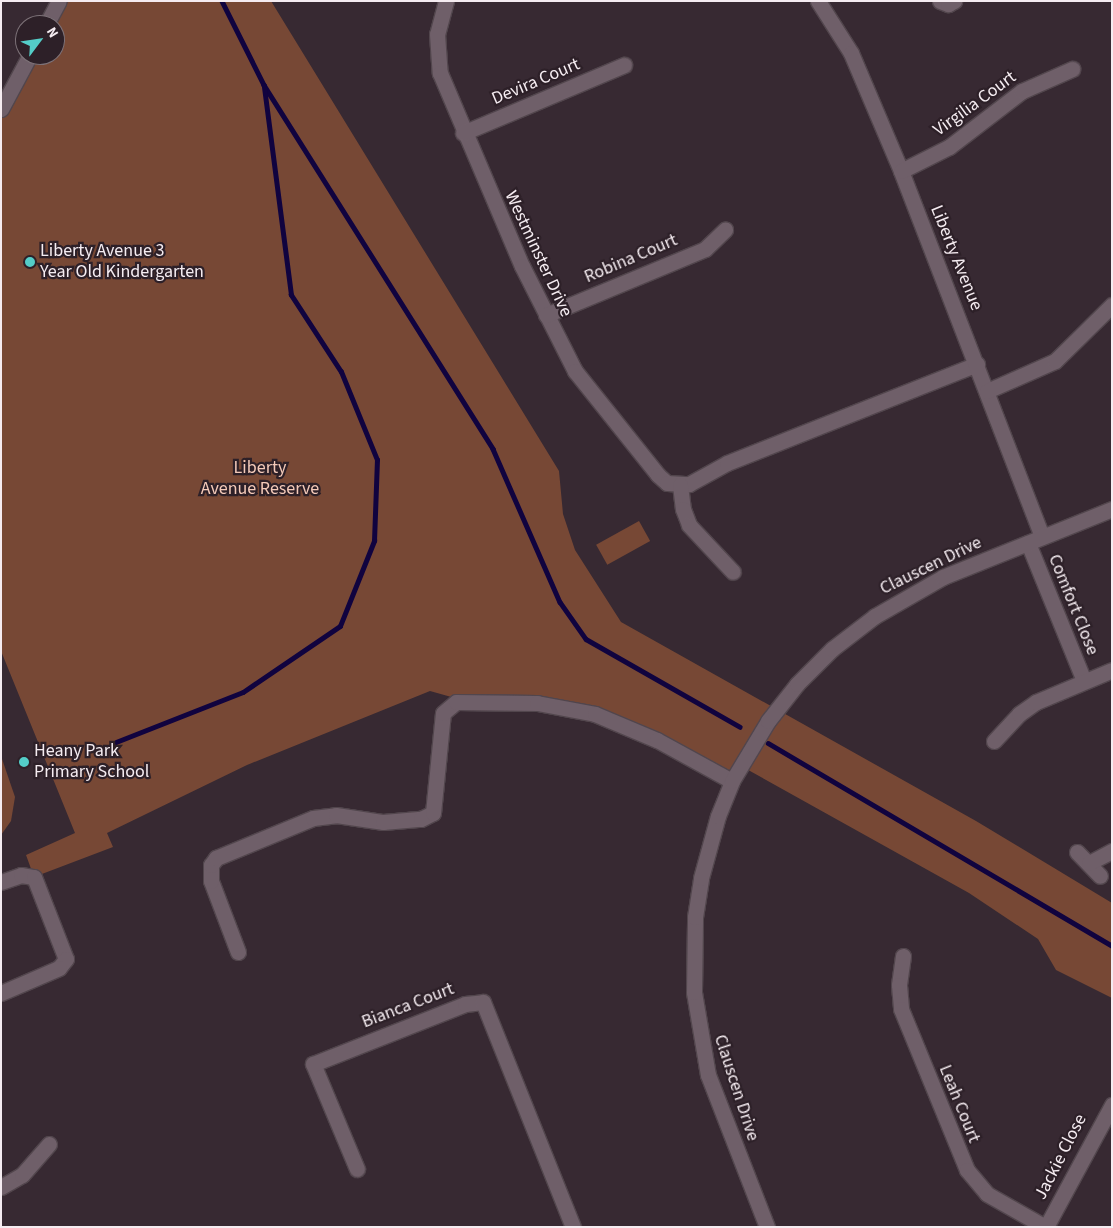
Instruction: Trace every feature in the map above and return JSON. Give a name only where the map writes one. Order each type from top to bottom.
[{"type":"street","points":[[51,15],[59,1]]},
{"type":"street","name":"Westminster Drive","points":[[446,1],[437,34],[440,73],[463,133],[546,315],[575,371],[658,475],[667,482],[680,485]]},
{"type":"street","name":"Liberty Avenue","points":[[818,1],[854,61],[901,171],[987,391],[1035,540]]},
{"type":"street","points":[[940,1],[948,4],[954,1]]},
{"type":"street","points":[[1,109],[25,65]]},
{"type":"street","name":"Devira Court","points":[[463,133],[624,65]]},
{"type":"street","name":"Virgilia Court","points":[[901,171],[950,147],[1022,91],[1072,69]]},
{"type":"street","name":"Robina Court","points":[[546,315],[705,249],[725,230]]},
{"type":"street","points":[[987,391],[1055,361],[1112,305]]},
{"type":"street","points":[[733,572],[689,525],[683,508],[680,485],[697,481],[727,464],[784,440],[977,364]]},
{"type":"street","name":"Clauscen Drive","points":[[767,1227],[708,1075],[694,992],[695,917],[701,878],[718,816],[732,781],[768,721],[793,690],[853,632],[920,589],[1035,540],[1112,510]]},
{"type":"street","name":"Comfort Close","points":[[1035,540],[1084,681]]},
{"type":"street","name":"Comfort Close","points":[[994,741],[1032,705],[1112,670]]},
{"type":"street","points":[[238,952],[211,881],[210,865],[216,858],[313,818],[336,815],[383,822],[421,819],[433,813],[443,714],[456,702],[537,704],[595,714],[657,740],[732,781]]},
{"type":"street","points":[[1089,863],[1112,851]]},
{"type":"street","points":[[1077,852],[1100,876]]},
{"type":"street","points":[[1,882],[21,875],[34,877],[66,959],[60,968],[1,993]]},
{"type":"street","name":"Leah Court","points":[[903,956],[900,985],[901,1009],[967,1170],[987,1194],[1046,1227]]},
{"type":"street","name":"Bianca Court","points":[[357,1170],[313,1064],[465,1004],[483,1002],[573,1227]]},
{"type":"street","name":"Jackie Close","points":[[1046,1227],[1112,1105]]},
{"type":"street","points":[[1,1187],[22,1175],[49,1144]]},
{"type":"green space","name":"Liberty Avenue Reserve","points":[[60,1],[271,1],[559,471],[563,514],[575,550],[621,622],[976,821],[1112,903],[1112,998],[1056,970],[1038,939],[969,893],[741,766],[732,781],[615,721],[462,700],[430,691],[247,765],[107,833],[113,847],[34,877],[26,855],[75,833],[1,651],[1,109],[25,65],[65,65],[65,15],[52,15]]},
{"type":"green space","points":[[639,521],[650,541],[607,565],[596,545]]},
{"type":"green space","points":[[1,756],[15,797],[11,821],[1,835]]},
{"type":"waterway","points":[[222,1],[264,85],[493,449],[560,602],[586,639],[740,727]]},
{"type":"waterway","points":[[116,742],[243,692],[340,626],[374,541],[377,460],[341,372],[291,295],[264,86]]},
{"type":"waterway","points":[[768,743],[1112,946]]},
{"type":"place","name":"Liberty Avenue 3 Year Old Kindergarten","points":[[30,262]]},
{"type":"place","name":"Heany Park Primary School","points":[[24,762]]}]
